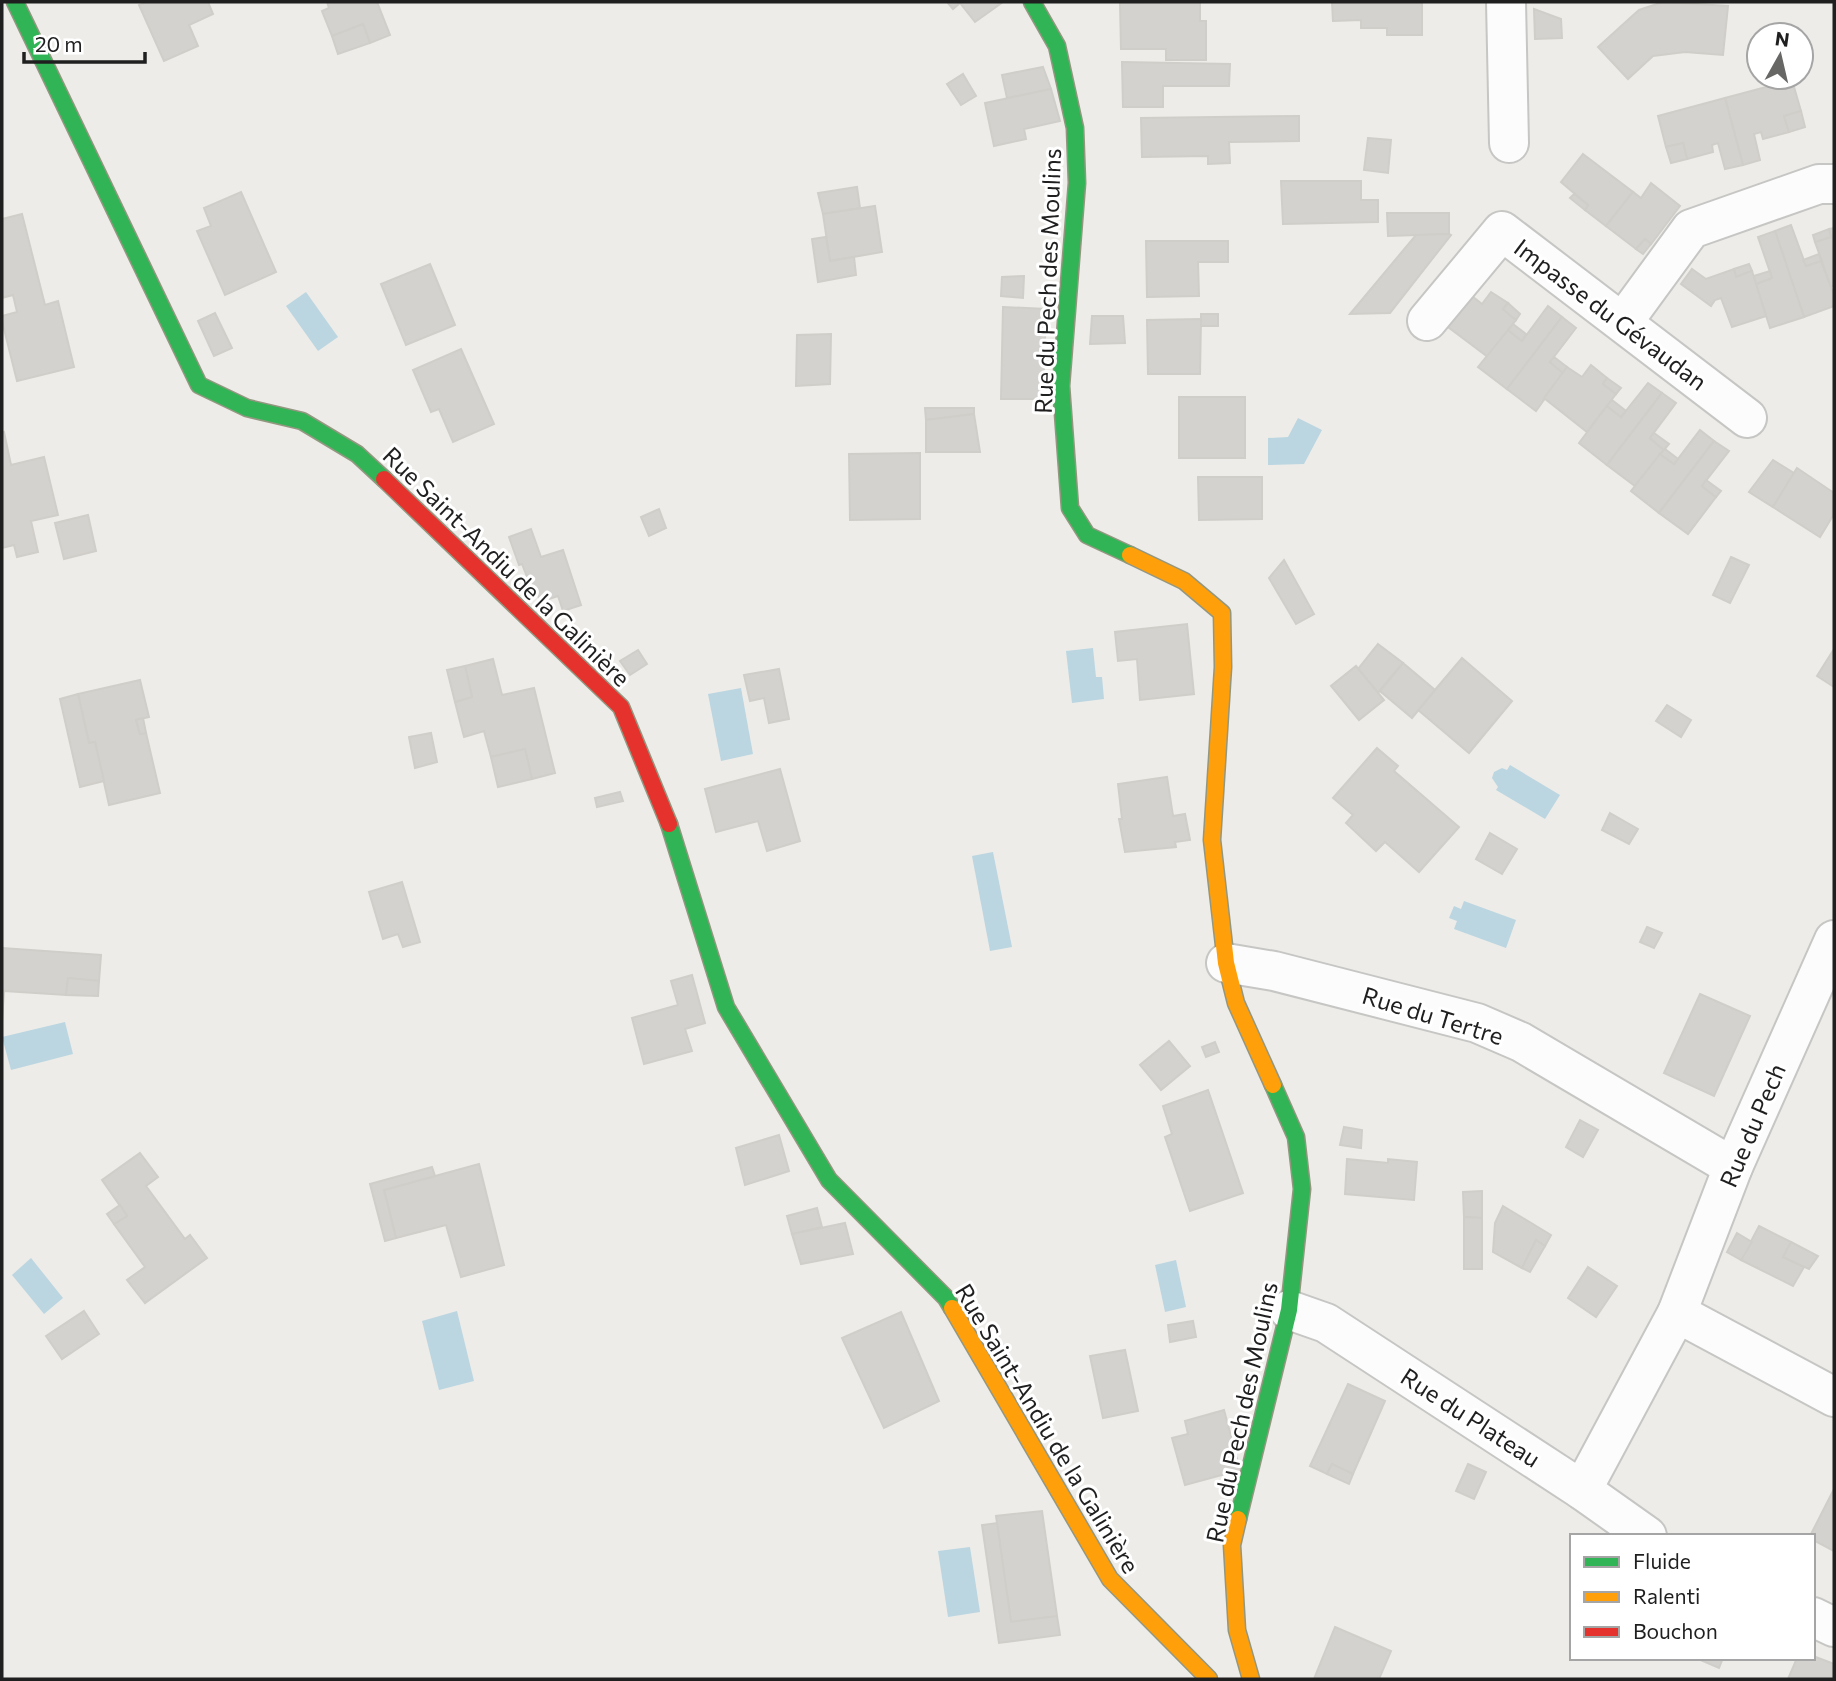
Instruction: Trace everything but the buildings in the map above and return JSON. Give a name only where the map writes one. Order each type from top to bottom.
[{"type":"street","name":"Rue Saint-Andiu de la Galinière","points":[[15,2],[199,385],[247,408],[302,421],[357,454],[621,707],[674,835],[726,1007],[829,1180],[946,1298],[1110,1579],[1209,1679]]},
{"type":"street","name":"Rue du Pech des Moulins","points":[[1032,2],[1057,46],[1075,128],[1077,183],[1060,386],[1070,508],[1087,535],[1184,581],[1222,613],[1223,667],[1212,840],[1226,963],[1236,1003],[1296,1137],[1302,1189],[1289,1310],[1232,1545],[1237,1630],[1251,1679]]},
{"type":"street","points":[[1506,2],[1509,143]]},
{"type":"street","points":[[1623,322],[1691,229],[1819,184],[1834,184]]},
{"type":"street","name":"Impasse du Gévaudan","points":[[1427,321],[1502,231],[1747,418]]},
{"type":"street","name":"Rue du Pech","points":[[1582,1490],[1677,1313],[1733,1167],[1834,940]]},
{"type":"street","name":"Rue du Tertre","points":[[1226,963],[1274,971],[1477,1023],[1521,1042],[1733,1167]]},
{"type":"street","name":"Rue du Plateau","points":[[1289,1310],[1326,1323],[1582,1490],[1644,1534]]},
{"type":"street","points":[[1677,1313],[1834,1396]]},
{"type":"street","points":[[1815,1618],[1834,1627]]},
{"type":"water","points":[[306,292],[338,337],[318,351],[286,306]]},
{"type":"water","points":[[1298,418],[1322,430],[1304,464],[1268,465],[1268,438],[1288,437]]},
{"type":"water","points":[[1093,648],[1096,677],[1102,677],[1104,699],[1072,703],[1066,651]]},
{"type":"water","points":[[741,688],[753,754],[721,761],[708,694]]},
{"type":"water","points":[[1510,765],[1560,795],[1545,819],[1496,790],[1498,787],[1492,778],[1494,772],[1502,768],[1507,770]]},
{"type":"water","points":[[993,852],[1012,947],[990,951],[972,856]]},
{"type":"water","points":[[1464,901],[1516,920],[1506,948],[1454,929],[1457,921],[1449,918],[1454,906],[1461,909]]},
{"type":"water","points":[[65,1022],[73,1054],[11,1070],[2,1037]]},
{"type":"water","points":[[31,1258],[63,1298],[44,1314],[12,1275]]},
{"type":"water","points":[[1176,1260],[1186,1307],[1165,1312],[1155,1265]]},
{"type":"water","points":[[457,1311],[474,1381],[439,1390],[422,1321]]},
{"type":"water","points":[[970,1547],[980,1612],[948,1617],[938,1551]]},
{"type":"traffic: fast","points":[[15,2],[199,385],[247,408],[302,421],[357,454],[384,479]]},
{"type":"traffic: fast","points":[[1032,2],[1057,46],[1075,128],[1077,183],[1061,386],[1070,508],[1087,535],[1130,555]]},
{"type":"traffic: fast","points":[[669,824],[726,1007],[829,1180],[946,1298],[952,1308]]},
{"type":"traffic: fast","points":[[1238,1519],[1289,1310],[1302,1189],[1296,1137],[1273,1085]]},
{"type":"traffic: slow","points":[[1130,555],[1184,581],[1222,613],[1223,667],[1212,840],[1226,963],[1236,1003],[1273,1085]]},
{"type":"traffic: slow","points":[[952,1308],[1110,1579],[1209,1679]]},
{"type":"traffic: slow","points":[[1238,1519],[1232,1545],[1237,1630],[1251,1679]]},
{"type":"traffic: jam","points":[[384,479],[621,707],[669,824]]}]
